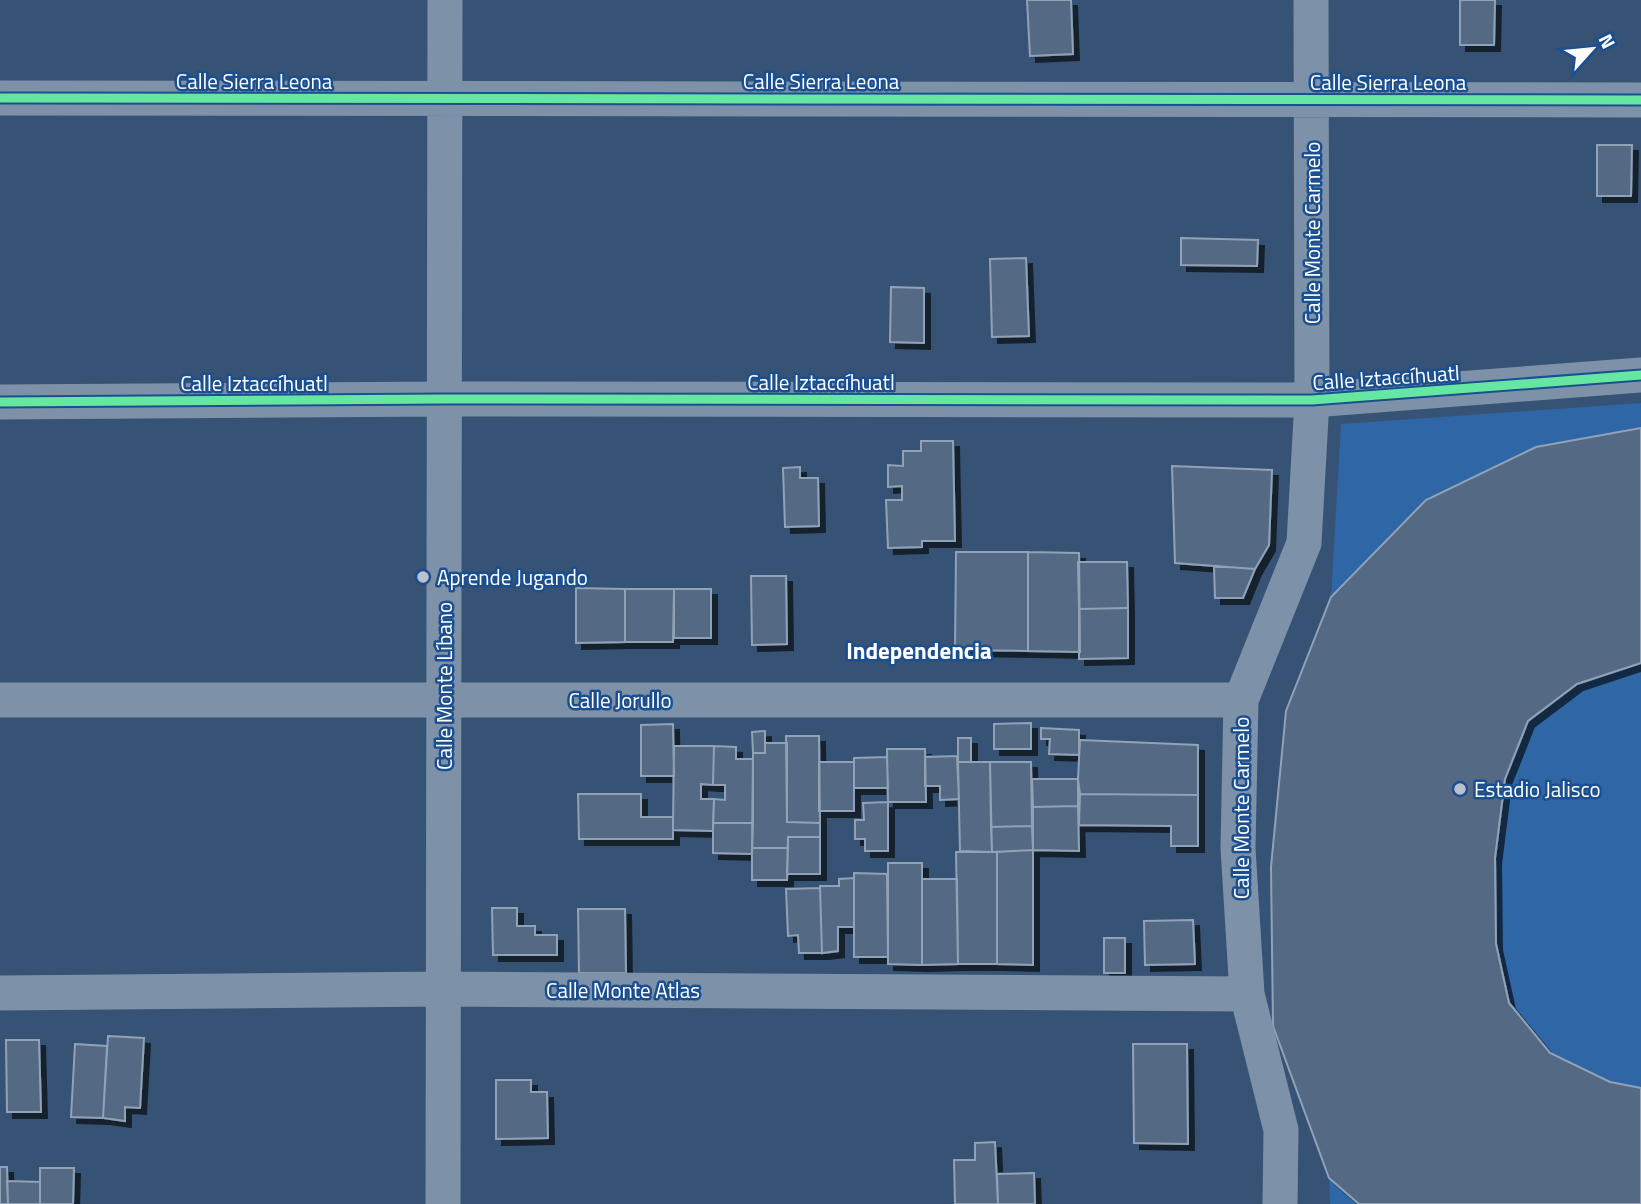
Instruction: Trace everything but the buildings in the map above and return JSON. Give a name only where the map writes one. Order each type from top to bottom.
[{"type":"street","name":"Calle Monte Líbano","points":[[443,1204],[445,0]]},
{"type":"street","name":"Calle Monte Carmelo","points":[[1280,1204],[1281,1130],[1247,994],[1238,848],[1241,700],[1304,543],[1312,400],[1311,0]]},
{"type":"street","name":"Calle Sierra Leona","points":[[0,98],[1641,100]]},
{"type":"street","name":"Calle Iztaccíhuatl","points":[[0,402],[445,399],[1312,400],[1641,375]]},
{"type":"street","name":"Calle Jorullo","points":[[0,700],[1241,700]]},
{"type":"street","name":"Calle Monte Atlas","points":[[0,993],[443,989],[1247,994]]},
{"type":"shaded area","name":"Estadio Jalisco","points":[[1641,403],[1641,1204],[1330,1204],[1329,1178],[1273,1026],[1271,867],[1286,711],[1331,597],[1341,424]]},
{"type":"cycle path","points":[[0,98],[1641,100]]},
{"type":"cycle path","points":[[0,402],[445,399],[1312,400],[1641,375]]},
{"type":"place","name":"Aprende Jugando","points":[[423,577]]},
{"type":"place","name":"Estadio Jalisco","points":[[1460,789]]},
{"type":"district","name":"Independencia","points":[[919,650]]}]
